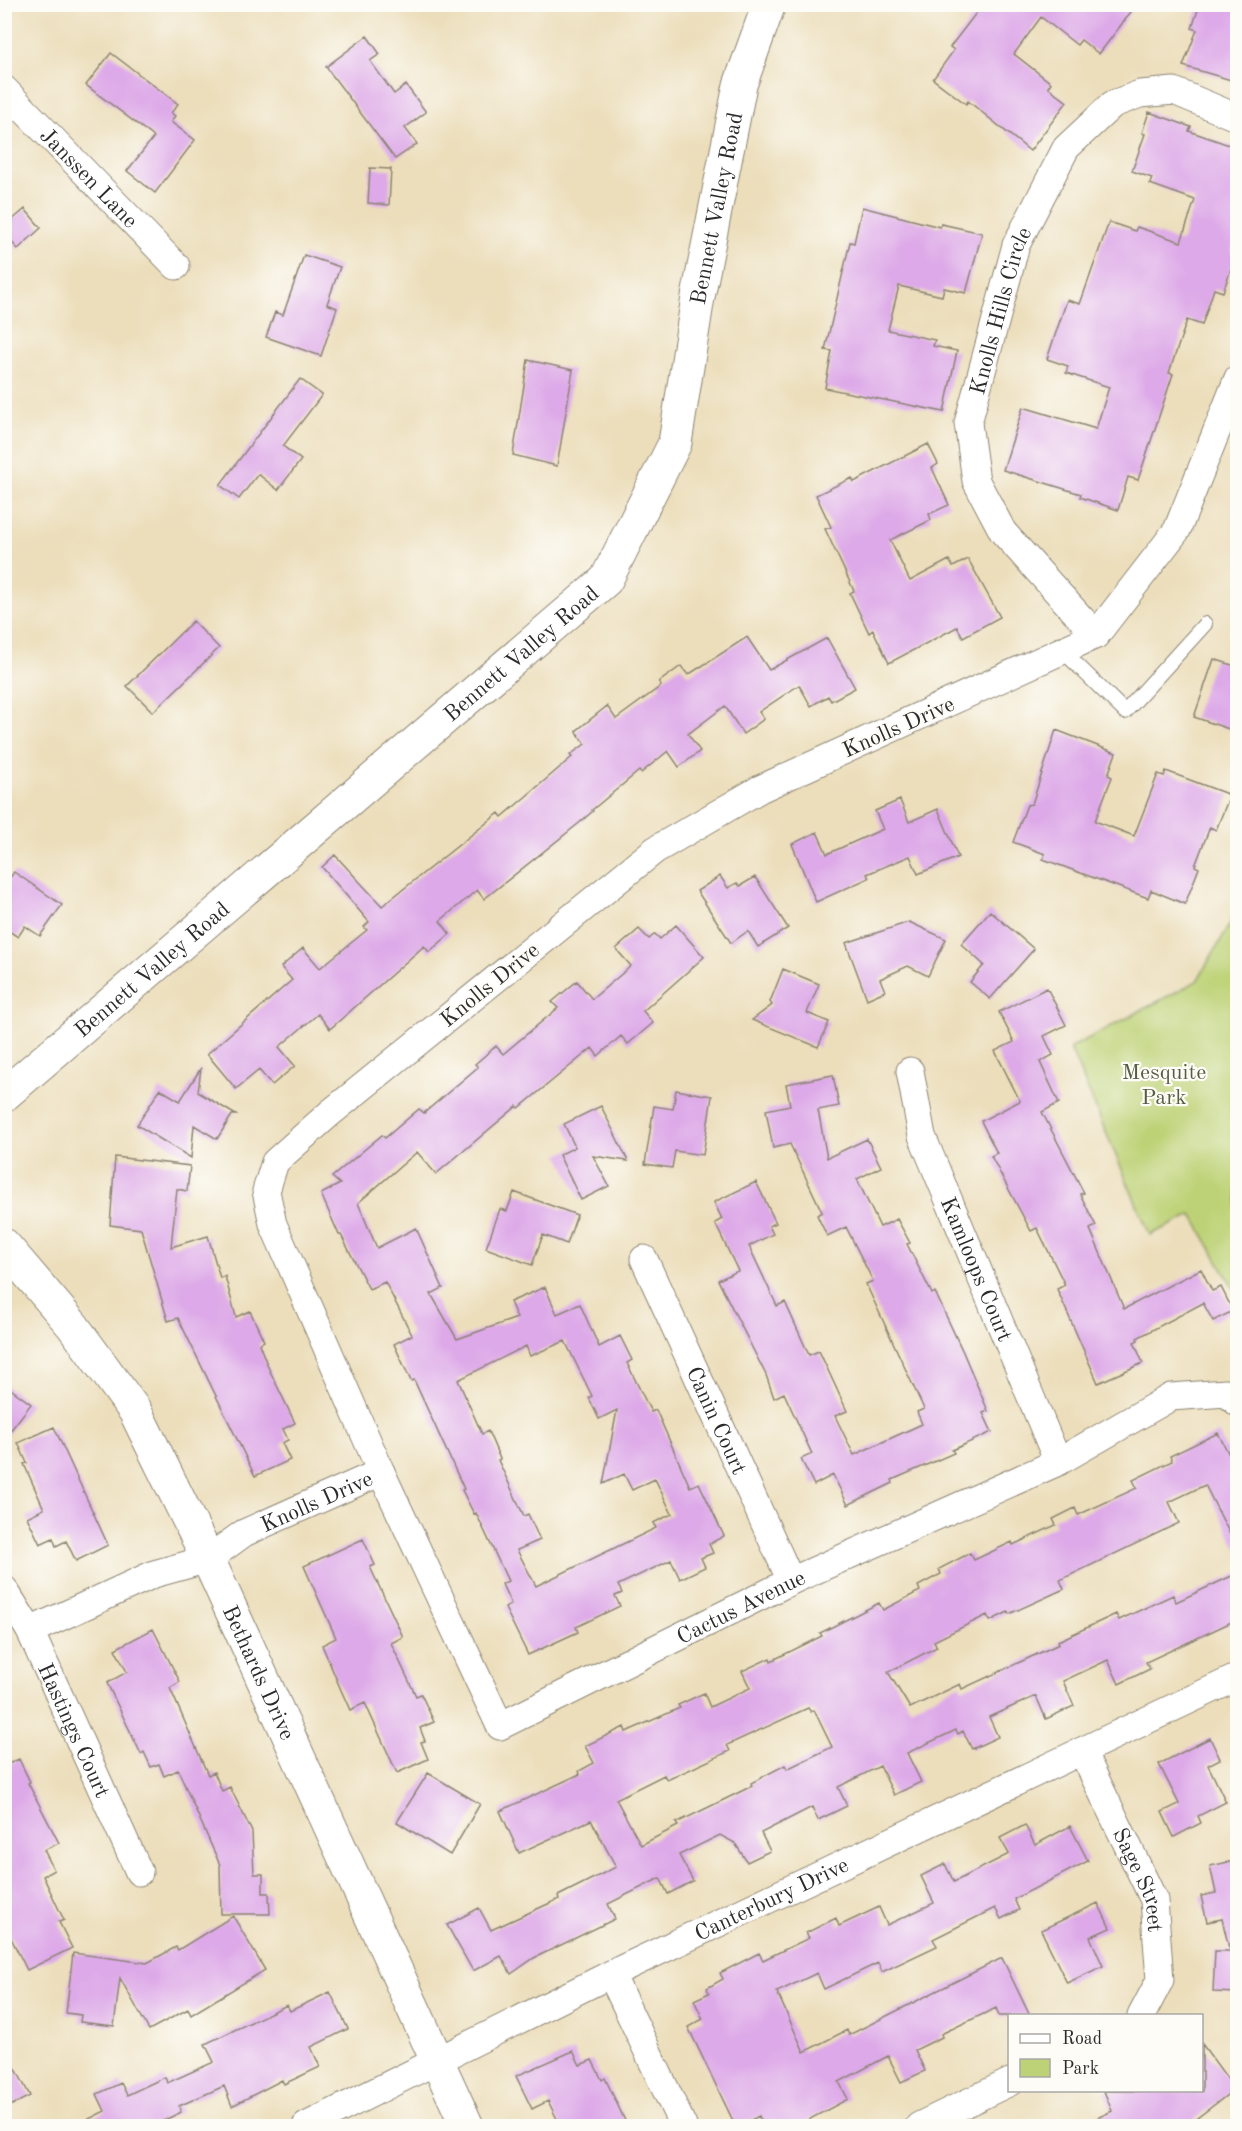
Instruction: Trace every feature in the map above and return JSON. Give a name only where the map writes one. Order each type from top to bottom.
[{"type":"street","name":"Bennett Valley Road","points":[[4,1095],[606,580],[675,443],[698,297],[740,85],[769,4]]},
{"type":"street","name":"Janssen Lane","points":[[4,88],[176,266]]},
{"type":"street","name":"Knolls Hills Circle","points":[[1096,635],[1003,532],[976,481],[968,423],[1016,245],[1066,148],[1113,104],[1140,94],[1174,91],[1238,118]]},
{"type":"street","name":"Knolls Drive","points":[[30,1631],[154,1574],[208,1559],[244,1533],[381,1472],[273,1224],[266,1191],[275,1162],[338,1106],[655,850],[760,789],[1096,635],[1177,530],[1238,378]]},
{"type":"street","name":"Kamloops Court","points":[[910,1071],[922,1136],[1058,1462]]},
{"type":"street","name":"Bethards Drive","points":[[4,1245],[73,1326],[135,1411],[208,1559],[467,2127]]},
{"type":"street","name":"Canin Court","points":[[644,1259],[791,1581]]},
{"type":"street","name":"Cactus Avenue","points":[[381,1472],[500,1726],[791,1581],[1058,1462],[1171,1397],[1226,1393],[1238,1403]]},
{"type":"street","name":"Hastings Court","points":[[4,1589],[30,1631],[139,1872]]},
{"type":"street","name":"Canterbury Drive","points":[[306,2127],[611,1974],[1238,1677]]},
{"type":"street","name":"Sage Street","points":[[1082,1750],[1154,1900],[1160,1980],[1142,2014]]},
{"type":"street","points":[[611,1974],[683,2127]]},
{"type":"street","points":[[919,2127],[1008,2083]]},
{"type":"lane","points":[[1063,651],[1125,712],[1205,624]]},
{"type":"green space","name":"Mesquite Park","points":[[1237,912],[1237,1294],[1192,1215],[1150,1235],[1070,1048],[1197,981]]},
{"type":"building","points":[[983,4],[1137,4],[1099,54],[1081,40],[1077,45],[1041,17],[1014,54],[1051,83],[1048,87],[1067,102],[1030,151],[968,101],[966,104],[933,79],[954,50],[950,47]]},
{"type":"building","points":[[1200,4],[1238,4],[1238,82],[1183,66],[1197,30],[1192,28]]},
{"type":"building","points":[[367,36],[380,54],[370,61],[394,94],[406,85],[426,112],[405,128],[417,144],[395,159],[326,67]]},
{"type":"building","points":[[111,53],[178,104],[171,113],[175,116],[171,122],[195,140],[155,193],[127,171],[154,137],[86,85]]},
{"type":"building","points":[[1149,112],[1191,127],[1189,131],[1238,148],[1238,236],[1231,253],[1236,254],[1223,292],[1214,289],[1202,325],[1187,320],[1169,373],[1173,374],[1138,480],[1128,477],[1118,510],[1080,497],[1081,494],[1003,470],[1023,407],[1096,429],[1109,387],[1066,373],[1068,366],[1047,359],[1067,300],[1080,304],[1109,222],[1135,231],[1137,227],[1181,242],[1195,200],[1150,184],[1152,178],[1132,171],[1145,134],[1142,133]]},
{"type":"building","points":[[370,168],[391,169],[389,205],[368,203]]},
{"type":"building","points":[[862,207],[940,227],[941,224],[982,233],[966,293],[944,288],[942,296],[899,286],[888,330],[935,340],[933,346],[957,351],[944,412],[825,388],[832,351],[825,350],[850,242],[854,243]]},
{"type":"building","points":[[25,209],[41,228],[18,249],[4,234],[4,227]]},
{"type":"building","points":[[304,255],[340,267],[327,304],[337,308],[321,356],[266,337],[275,312],[283,315]]},
{"type":"building","points":[[528,360],[573,370],[557,466],[513,455]]},
{"type":"building","points":[[300,379],[322,395],[283,446],[301,460],[278,490],[258,474],[239,499],[220,485]]},
{"type":"building","points":[[928,444],[938,464],[932,468],[949,505],[929,514],[931,520],[890,540],[910,581],[949,560],[953,567],[968,559],[1000,617],[963,637],[957,627],[889,663],[873,630],[869,633],[850,593],[854,591],[825,529],[831,527],[816,495],[852,478],[854,482]]},
{"type":"building","points":[[193,621],[219,648],[153,712],[127,686]]},
{"type":"building","points":[[747,637],[769,670],[827,638],[855,688],[831,701],[828,696],[811,706],[799,685],[759,712],[764,719],[743,734],[725,706],[688,734],[700,751],[679,767],[668,751],[641,773],[639,771],[578,824],[484,899],[477,890],[440,921],[450,934],[429,952],[424,946],[330,1029],[318,1014],[279,1047],[295,1066],[272,1085],[259,1070],[236,1089],[207,1054],[292,980],[281,967],[303,948],[320,968],[367,930],[364,927],[369,922],[322,867],[335,855],[382,906],[499,813],[502,817],[572,757],[570,755],[585,744],[576,731],[607,706],[616,719],[661,686],[659,682],[681,666],[688,675]]},
{"type":"building","points":[[1214,659],[1238,667],[1238,707],[1229,729],[1194,717]]},
{"type":"building","points":[[1056,730],[1116,753],[1108,775],[1112,777],[1095,821],[1134,836],[1158,774],[1164,776],[1166,771],[1230,795],[1216,830],[1210,827],[1195,866],[1199,868],[1185,904],[1151,890],[1148,898],[1043,859],[1045,854],[1013,842],[1027,805],[1032,804]]},
{"type":"building","points":[[900,800],[909,822],[938,809],[958,857],[918,874],[910,856],[867,874],[869,878],[816,902],[792,844],[817,832],[827,854],[883,829],[875,811]]},
{"type":"building","points":[[14,872],[62,905],[40,936],[25,926],[18,937],[4,928],[4,886]]},
{"type":"building","points":[[720,876],[728,888],[737,883],[740,886],[755,877],[788,928],[758,947],[748,931],[731,943],[697,891]]},
{"type":"building","points":[[990,911],[1034,949],[990,999],[970,982],[984,965],[961,944]]},
{"type":"building","points":[[909,922],[946,939],[928,976],[908,966],[880,979],[885,991],[867,999],[846,943]]},
{"type":"building","points":[[676,925],[704,957],[643,1011],[653,1023],[628,1044],[621,1036],[598,1056],[592,1048],[519,1108],[517,1106],[436,1174],[417,1152],[358,1203],[377,1248],[416,1228],[443,1288],[431,1294],[457,1339],[517,1318],[510,1302],[545,1287],[557,1314],[580,1304],[599,1347],[620,1336],[632,1360],[627,1363],[651,1412],[656,1410],[690,1487],[699,1483],[724,1536],[709,1544],[713,1553],[701,1558],[705,1567],[680,1579],[671,1560],[618,1585],[622,1593],[615,1596],[620,1606],[576,1627],[578,1632],[528,1655],[505,1608],[511,1604],[502,1584],[508,1581],[476,1513],[474,1514],[462,1490],[464,1489],[414,1380],[411,1381],[394,1344],[412,1335],[385,1282],[369,1289],[339,1235],[321,1194],[340,1184],[332,1177],[382,1135],[385,1138],[419,1109],[424,1113],[478,1067],[475,1064],[496,1046],[503,1054],[558,1008],[552,1002],[577,981],[592,999],[631,966],[616,949],[639,929],[649,939],[655,934],[660,939]],"holes":[[[565,1341],[592,1396],[589,1398],[599,1419],[617,1410],[603,1484],[624,1474],[632,1490],[655,1479],[672,1514],[653,1523],[656,1528],[536,1586],[517,1550],[540,1540],[528,1514],[524,1516],[498,1460],[500,1459],[488,1431],[482,1434],[458,1380],[526,1346],[530,1356]]]},
{"type":"building","points":[[783,969],[819,984],[807,1013],[829,1022],[818,1047],[752,1020],[772,1005],[770,1002]]},
{"type":"building","points":[[1047,988],[1066,1025],[1044,1036],[1053,1055],[1040,1062],[1059,1103],[1042,1112],[1084,1193],[1080,1194],[1096,1226],[1090,1229],[1124,1309],[1201,1269],[1212,1291],[1221,1287],[1233,1311],[1213,1321],[1203,1303],[1137,1338],[1138,1340],[1134,1342],[1143,1363],[1098,1383],[1057,1289],[1065,1285],[1037,1228],[1031,1231],[991,1156],[997,1153],[981,1121],[1020,1101],[995,1051],[1014,1042],[999,1012]]},
{"type":"building","points":[[201,1068],[198,1092],[236,1115],[232,1115],[217,1139],[194,1125],[191,1158],[137,1125],[160,1089],[180,1101]]},
{"type":"building","points":[[833,1075],[839,1106],[818,1110],[827,1158],[867,1139],[881,1167],[857,1179],[880,1227],[897,1219],[910,1243],[907,1244],[932,1294],[935,1292],[963,1352],[988,1411],[983,1413],[992,1432],[952,1450],[954,1453],[892,1480],[893,1483],[848,1505],[833,1475],[814,1485],[801,1459],[812,1454],[784,1393],[774,1398],[766,1375],[718,1280],[738,1271],[715,1223],[722,1219],[714,1202],[756,1182],[776,1223],[769,1226],[773,1234],[749,1246],[777,1306],[785,1302],[809,1355],[819,1351],[847,1411],[835,1416],[854,1455],[922,1424],[917,1412],[924,1409],[866,1284],[873,1281],[846,1227],[827,1236],[817,1215],[822,1212],[790,1144],[773,1148],[766,1110],[790,1105],[786,1084]]},
{"type":"building","points":[[676,1090],[712,1096],[703,1155],[675,1151],[672,1168],[645,1164],[654,1106],[673,1109]]},
{"type":"building","points":[[601,1106],[628,1161],[593,1156],[609,1186],[581,1200],[559,1155],[575,1147],[564,1124]]},
{"type":"building","points":[[115,1157],[190,1166],[187,1191],[177,1189],[171,1247],[208,1236],[220,1278],[225,1276],[236,1317],[250,1311],[264,1341],[259,1344],[269,1369],[295,1423],[283,1429],[288,1440],[282,1443],[290,1460],[255,1476],[178,1318],[168,1321],[141,1229],[110,1225]]},
{"type":"building","points":[[514,1192],[577,1215],[567,1244],[543,1235],[532,1265],[486,1248],[500,1209],[507,1211]]},
{"type":"building","points":[[4,1384],[31,1404],[4,1439]]},
{"type":"building","points":[[54,1427],[108,1545],[76,1561],[66,1541],[56,1546],[53,1538],[40,1544],[27,1517],[44,1509],[24,1464],[27,1463],[18,1443]]},
{"type":"building","points":[[1218,1433],[1238,1472],[1238,1550],[1205,1485],[1169,1502],[1179,1523],[1060,1580],[1064,1589],[990,1621],[987,1615],[934,1641],[937,1647],[888,1672],[910,1708],[960,1684],[962,1689],[1059,1644],[1058,1641],[1116,1614],[1119,1620],[1173,1595],[1176,1602],[1238,1573],[1238,1619],[1146,1662],[1150,1669],[1119,1684],[1108,1660],[1063,1681],[1074,1706],[1046,1719],[1036,1696],[989,1717],[998,1737],[972,1749],[963,1731],[958,1734],[956,1730],[907,1753],[921,1782],[894,1795],[880,1766],[838,1787],[847,1806],[818,1820],[812,1807],[761,1833],[770,1851],[747,1862],[735,1843],[720,1835],[679,1855],[693,1881],[668,1894],[660,1878],[608,1904],[615,1919],[534,1958],[511,1974],[501,1956],[473,1971],[447,1925],[479,1908],[491,1930],[559,1899],[558,1896],[616,1867],[591,1820],[519,1853],[500,1811],[580,1774],[579,1771],[594,1763],[585,1746],[624,1727],[626,1732],[680,1708],[678,1705],[704,1693],[710,1707],[750,1688],[742,1671],[770,1658],[771,1661],[822,1636],[820,1633],[879,1603],[883,1610],[920,1591],[918,1586],[941,1574],[939,1569],[970,1553],[974,1560],[1012,1542],[1013,1545],[1056,1525],[1053,1519],[1075,1508],[1078,1515],[1137,1488],[1133,1480],[1172,1461],[1170,1456]],"holes":[[[808,1708],[811,1712],[814,1710],[832,1747],[787,1769],[785,1765],[751,1783],[752,1786],[676,1823],[678,1826],[641,1845],[616,1799],[664,1775],[667,1780],[730,1751],[727,1745]]]},
{"type":"building","points":[[363,1539],[375,1565],[370,1567],[403,1637],[391,1643],[416,1696],[421,1694],[434,1722],[420,1728],[425,1741],[421,1742],[428,1759],[397,1773],[365,1703],[350,1710],[341,1690],[322,1645],[336,1638],[304,1566]]},
{"type":"building","points":[[153,1629],[180,1682],[170,1688],[208,1775],[214,1772],[222,1791],[230,1787],[252,1832],[254,1874],[263,1874],[263,1893],[269,1893],[270,1914],[221,1914],[220,1865],[178,1770],[164,1776],[159,1764],[151,1767],[144,1752],[141,1754],[107,1683],[127,1672],[115,1649]]},
{"type":"building","points":[[1210,1738],[1220,1759],[1208,1765],[1226,1802],[1198,1816],[1201,1823],[1174,1837],[1162,1812],[1179,1804],[1159,1764]]},
{"type":"building","points":[[19,1759],[30,1782],[28,1783],[59,1843],[44,1850],[54,1870],[43,1876],[64,1920],[59,1922],[72,1948],[27,1970],[4,1924],[4,1766]]},
{"type":"building","points":[[428,1773],[480,1804],[450,1855],[397,1822]]},
{"type":"building","points":[[1025,1825],[1035,1845],[1070,1826],[1088,1861],[1014,1899],[1019,1910],[1001,1919],[995,1908],[933,1939],[937,1946],[882,1972],[878,1963],[824,1989],[817,1973],[777,1992],[804,2052],[847,2030],[849,2035],[1002,1958],[1029,2014],[999,2016],[996,2008],[941,2034],[942,2037],[915,2050],[925,2071],[901,2082],[888,2056],[839,2082],[848,2099],[808,2120],[811,2127],[764,2127],[759,2116],[736,2127],[688,2027],[703,2019],[694,2000],[709,1993],[707,1988],[723,1979],[720,1973],[759,1953],[763,1960],[809,1938],[806,1933],[836,1918],[839,1926],[879,1907],[887,1925],[934,1903],[921,1876],[945,1864],[954,1882],[1009,1854],[1000,1838]]},
{"type":"building","points":[[1238,1860],[1238,1947],[1229,1948],[1222,1919],[1207,1922],[1201,1896],[1216,1893],[1210,1866]]},
{"type":"building","points":[[1098,1903],[1110,1928],[1090,1937],[1103,1966],[1067,1983],[1041,1930]]},
{"type":"building","points":[[233,1916],[265,1970],[191,2015],[188,2009],[149,2030],[120,1978],[114,2026],[80,2022],[81,2015],[66,2013],[73,1953],[147,1963],[176,1947],[178,1950]]},
{"type":"building","points":[[1215,1951],[1238,1951],[1238,1993],[1213,1992]]},
{"type":"building","points":[[330,1992],[348,2029],[311,2047],[320,2067],[284,2084],[282,2080],[232,2106],[224,2086],[179,2106],[181,2112],[151,2127],[73,2127],[105,2111],[97,2094],[121,2083],[127,2095],[165,2077],[167,2083],[214,2062],[205,2044],[287,2005],[290,2011]]},
{"type":"building","points":[[1203,2045],[1235,2089],[1185,2127],[1078,2127],[1112,2111],[1104,2092],[1203,2092]]},
{"type":"building","points":[[4,2046],[30,2096],[4,2109]]},
{"type":"building","points":[[573,2051],[580,2065],[592,2060],[602,2080],[605,2078],[628,2127],[561,2127],[548,2101],[532,2109],[516,2076]]}]
